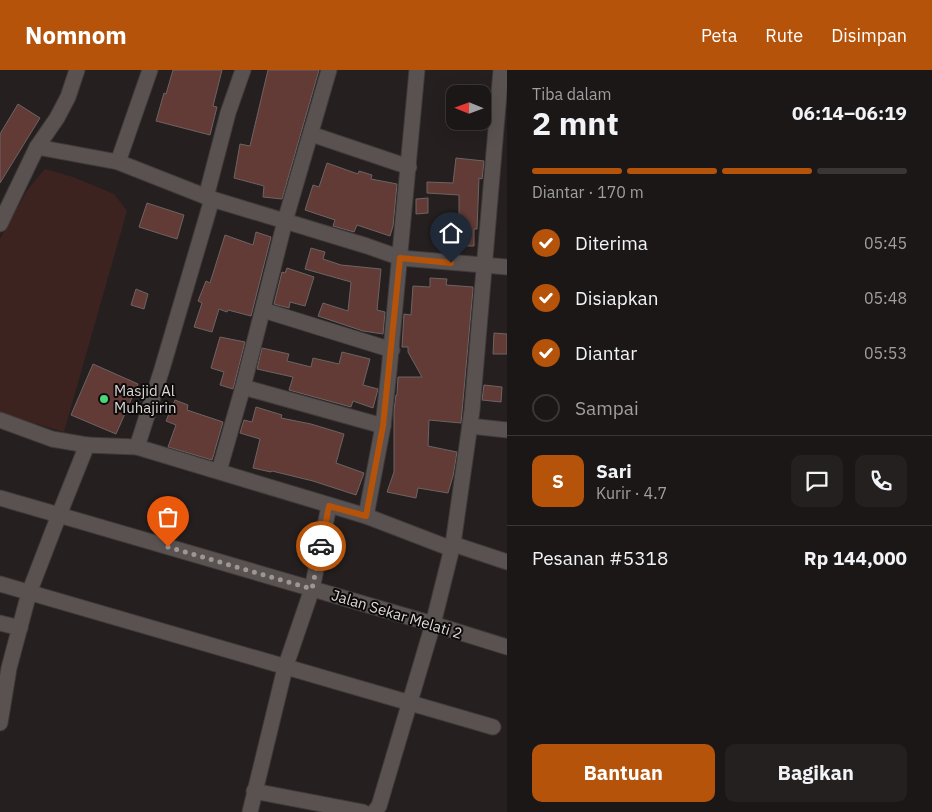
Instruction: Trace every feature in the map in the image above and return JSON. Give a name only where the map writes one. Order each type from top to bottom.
[{"type":"street","points":[[0,224],[37,147],[58,118],[68,97],[77,70]]},
{"type":"street","points":[[118,162],[150,70]]},
{"type":"street","points":[[137,447],[162,369],[209,198],[228,113],[243,70]]},
{"type":"street","points":[[219,471],[243,387],[285,221],[329,70]]},
{"type":"street","points":[[366,516],[383,426],[392,350],[417,70]]},
{"type":"street","points":[[374,812],[379,806],[433,624],[453,547],[470,426],[501,70]]},
{"type":"street","points":[[310,134],[409,167]]},
{"type":"street","points":[[37,147],[118,162],[209,198],[400,258],[507,267]]},
{"type":"street","points":[[263,310],[392,350]]},
{"type":"street","points":[[243,387],[383,426]]},
{"type":"street","points":[[0,420],[52,439],[70,443],[137,447],[366,516],[453,547],[507,562]]},
{"type":"street","points":[[470,426],[507,430]]},
{"type":"street","points":[[0,723],[4,667],[20,628],[29,593],[87,445]]},
{"type":"street","name":"Jalan Sekar Melati 2","points":[[0,498],[507,647]]},
{"type":"street","points":[[250,812],[285,668],[312,589],[329,506]]},
{"type":"street","points":[[0,584],[493,727]]},
{"type":"street","points":[[0,623],[20,628]]},
{"type":"street","points":[[254,791],[363,812]]},
{"type":"shaded area","points":[[45,169],[73,177],[114,194],[127,211],[64,432],[0,413],[0,239],[28,189]]},
{"type":"building","points":[[173,70],[222,70],[213,106],[217,107],[210,135],[156,121]]},
{"type":"building","points":[[268,70],[319,70],[282,199],[263,197],[264,186],[234,178],[240,144],[250,146]]},
{"type":"building","points":[[18,104],[40,118],[0,183],[0,134]]},
{"type":"building","points":[[456,158],[484,161],[482,179],[479,178],[477,229],[474,229],[474,246],[457,246],[459,195],[427,193],[427,182],[453,183]]},
{"type":"building","points":[[327,163],[358,174],[359,171],[372,175],[371,179],[397,184],[393,226],[390,236],[357,225],[354,232],[333,226],[335,220],[305,210],[313,185],[319,187]]},
{"type":"building","points":[[428,198],[428,213],[416,214],[416,199]]},
{"type":"building","points":[[147,203],[184,215],[177,239],[139,227]]},
{"type":"building","points":[[256,232],[271,237],[251,316],[219,309],[212,332],[194,327],[202,303],[198,301],[206,281],[210,283],[225,235],[253,245]]},
{"type":"building","points":[[311,248],[325,252],[323,259],[341,265],[381,269],[377,310],[385,312],[383,334],[363,331],[318,316],[323,303],[348,311],[351,282],[305,269]]},
{"type":"building","points":[[287,268],[314,277],[305,306],[290,302],[289,308],[274,304],[282,272],[285,273]]},
{"type":"building","points":[[430,278],[447,279],[446,285],[473,287],[473,289],[461,423],[429,420],[428,446],[457,452],[453,476],[448,493],[418,488],[416,498],[387,492],[394,472],[394,411],[398,377],[422,377],[408,352],[408,347],[402,347],[404,314],[411,315],[413,286],[430,287]]},
{"type":"building","points":[[136,289],[148,294],[144,309],[131,305]]},
{"type":"building","points":[[494,333],[507,334],[507,354],[493,354]]},
{"type":"building","points":[[220,337],[245,342],[233,389],[220,385],[224,372],[211,368]]},
{"type":"building","points":[[262,348],[289,354],[287,361],[311,367],[313,358],[339,364],[342,352],[370,359],[363,385],[378,389],[373,408],[353,401],[351,407],[289,390],[293,377],[257,369]]},
{"type":"building","name":"Masjid Al Muhajirin","points":[[93,364],[138,384],[116,434],[71,415]]},
{"type":"building","points":[[484,385],[502,387],[501,402],[482,400]]},
{"type":"building","points":[[175,400],[188,405],[187,410],[223,422],[212,460],[168,447],[176,425],[166,421]]},
{"type":"building","points":[[256,407],[282,415],[281,418],[311,424],[344,434],[336,463],[364,473],[356,495],[313,481],[253,468],[260,439],[240,433],[244,420],[252,422]]},
{"type":"way so far","points":[[168,547],[312,589],[321,546]]},
{"type":"place","name":"Masjid Al Muhajirin","points":[[104,399]]},
{"type":"route","points":[[321,546],[329,506],[366,516],[383,426],[400,258],[451,263]]}]
